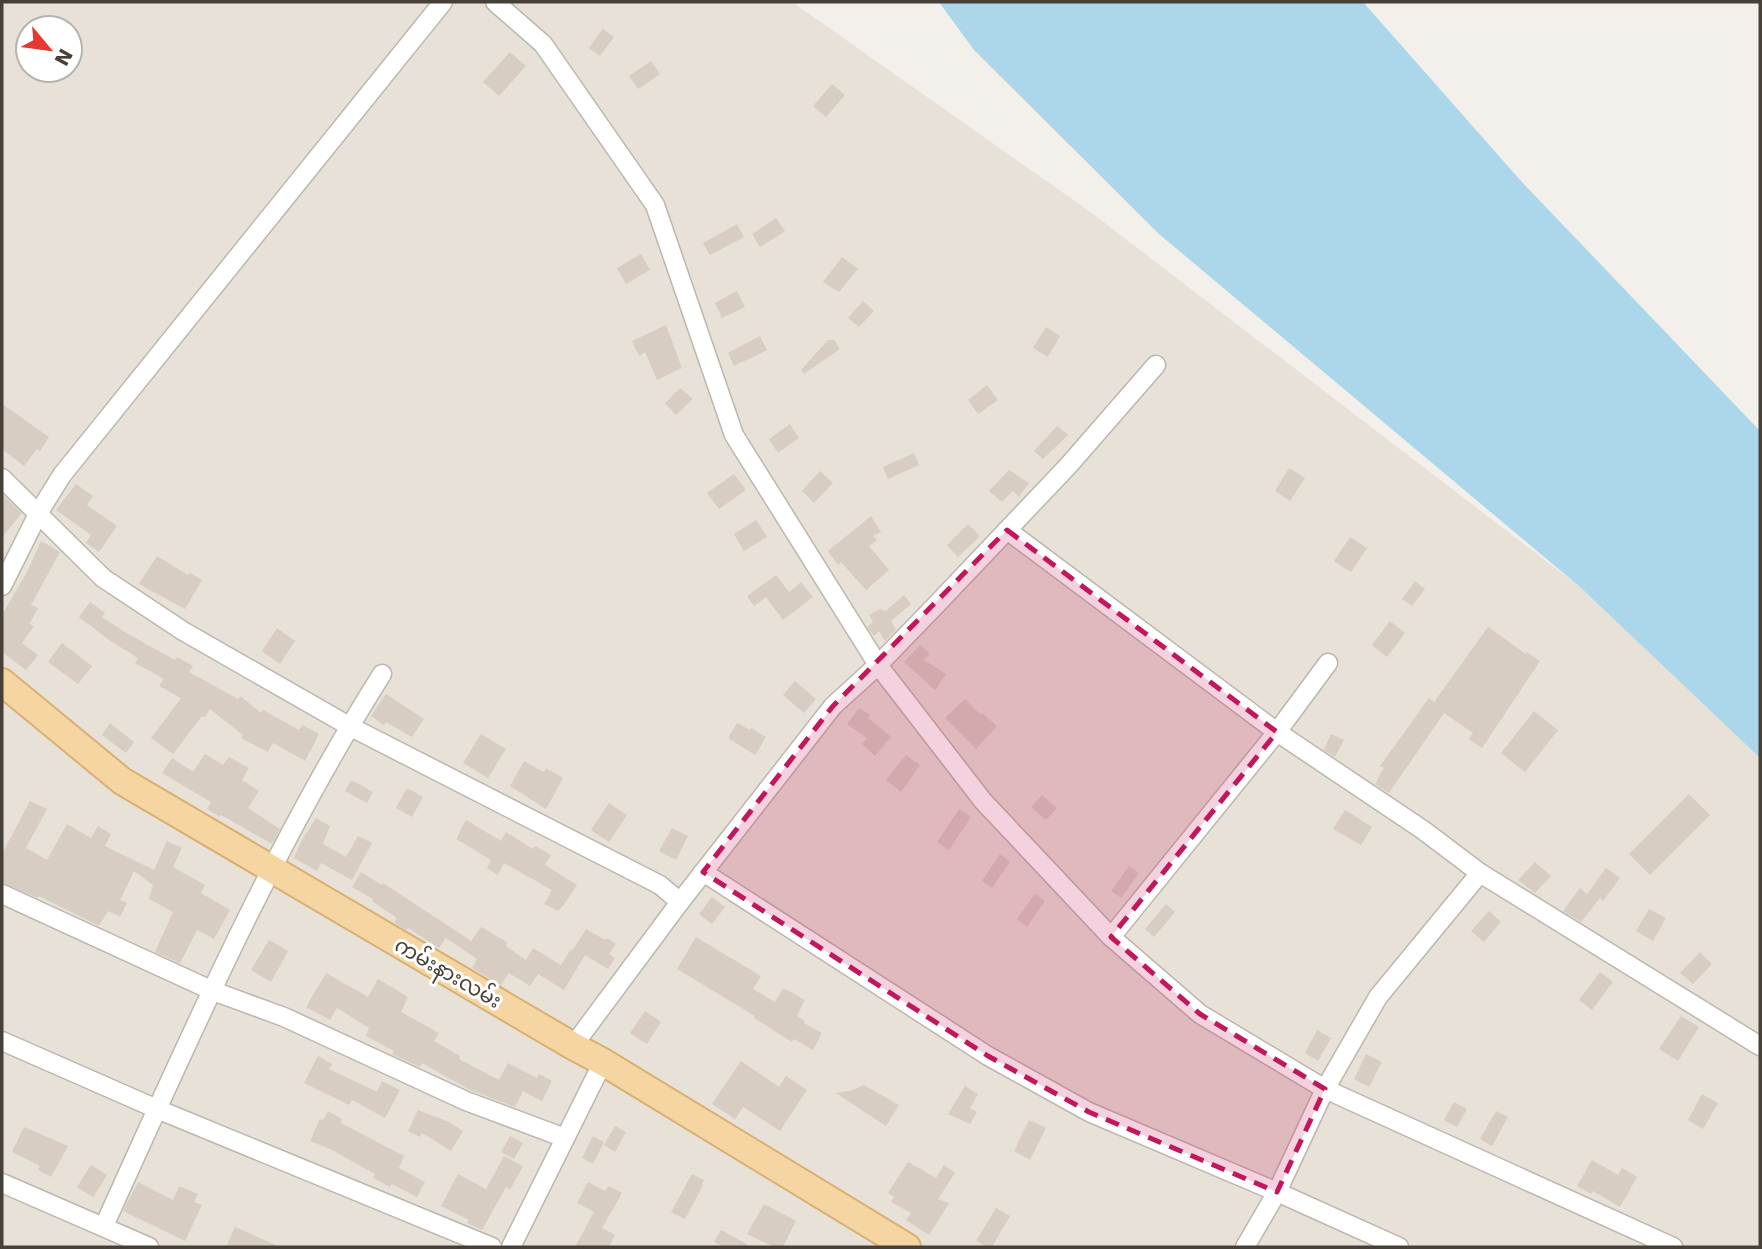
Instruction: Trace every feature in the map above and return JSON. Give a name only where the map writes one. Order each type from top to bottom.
[{"type":"main road","name":"ကမ်းနားလမ်း","points":[[2,682],[122,781],[603,1062],[907,1247]]},
{"type":"street","points":[[2,586],[39,512],[70,464],[443,2]]},
{"type":"street","points":[[495,2],[543,44],[655,205],[734,435],[878,665],[983,801],[1111,937],[1200,1014],[1325,1089],[1673,1247]]},
{"type":"street","points":[[573,1046],[680,902],[833,706],[878,665],[1068,466],[1156,365]]},
{"type":"street","points":[[2,478],[103,578],[183,631],[349,726],[660,886],[680,902]]},
{"type":"street","points":[[1007,530],[1277,732],[1423,830],[1480,873],[1760,1046]]},
{"type":"street","points":[[1111,937],[1277,732],[1328,663]]},
{"type":"street","points":[[104,1226],[271,870],[349,726],[382,674]]},
{"type":"street","points":[[704,872],[999,1062],[1089,1112],[1399,1247]]},
{"type":"street","points":[[1245,1247],[1277,1192],[1325,1089],[1378,997],[1480,873]]},
{"type":"street","points":[[2,894],[213,991],[284,1017],[466,1101],[565,1138]]},
{"type":"street","points":[[2,1041],[157,1109],[492,1247]]},
{"type":"street","points":[[511,1247],[603,1062]]},
{"type":"street","points":[[2,1183],[149,1247]]},
{"type":"highlighted area","points":[[1007,530],[1277,732],[1111,937],[1200,1014],[1325,1089],[1277,1192],[1089,1112],[988,1056],[703,872],[833,706]]},
{"type":"shaded area","points":[[2,2],[792,2],[1089,211],[1580,587],[1760,758],[1760,1247],[2,1247]]},
{"type":"water","points":[[939,2],[1363,2],[1521,181],[1760,431],[1760,758],[1580,587],[1159,234],[974,50]]},
{"type":"building","points":[[603,29],[614,37],[600,56],[589,48]]},
{"type":"building","points":[[510,52],[526,66],[499,96],[483,82]]},
{"type":"building","points":[[651,61],[660,74],[638,89],[629,76]]},
{"type":"building","points":[[832,84],[845,95],[826,117],[813,106]]},
{"type":"building","points":[[776,218],[785,231],[760,247],[752,234]]},
{"type":"building","points":[[737,224],[744,237],[710,255],[703,243]]},
{"type":"building","points":[[641,254],[650,270],[626,284],[617,268]]},
{"type":"building","points":[[842,257],[858,269],[839,292],[823,282]]},
{"type":"building","points":[[737,291],[745,307],[722,318],[715,303]]},
{"type":"building","points":[[863,301],[874,311],[859,327],[848,318]]},
{"type":"building","points":[[666,325],[682,368],[657,380],[645,352],[639,356],[632,341]]},
{"type":"building","points":[[1046,327],[1060,336],[1048,357],[1033,348]]},
{"type":"building","points":[[760,336],[767,350],[734,366],[728,353]]},
{"type":"building","points":[[828,340],[834,340],[840,349],[804,374],[801,370]]},
{"type":"building","points":[[987,385],[998,400],[978,414],[968,400]]},
{"type":"building","points":[[680,388],[693,399],[676,415],[665,403]]},
{"type":"building","points":[[2,404],[49,437],[40,451],[37,449],[24,466],[2,449]]},
{"type":"building","points":[[790,424],[799,438],[778,453],[769,439]]},
{"type":"building","points":[[1057,426],[1068,435],[1043,459],[1034,451]]},
{"type":"building","points":[[914,453],[919,465],[888,479],[883,467]]},
{"type":"building","points":[[1289,468],[1305,478],[1290,501],[1275,491]]},
{"type":"building","points":[[1009,470],[1029,483],[1019,497],[1013,491],[1002,502],[989,491]]},
{"type":"building","points":[[820,471],[833,483],[814,503],[802,491]]},
{"type":"building","points":[[734,474],[746,490],[719,509],[707,493]]},
{"type":"building","points":[[76,484],[93,496],[87,505],[117,526],[99,552],[86,543],[91,535],[56,510]]},
{"type":"building","points":[[2,494],[22,513],[2,537]]},
{"type":"building","points":[[871,516],[881,532],[873,536],[877,540],[869,546],[889,570],[866,590],[841,562],[838,565],[828,551]]},
{"type":"building","points":[[756,520],[767,537],[744,551],[734,534]]},
{"type":"building","points":[[968,524],[980,536],[958,557],[947,545]]},
{"type":"building","points":[[1350,537],[1367,548],[1351,572],[1334,561]]},
{"type":"building","points":[[41,541],[60,552],[31,605],[38,608],[29,624],[34,626],[22,643],[38,655],[26,670],[2,652],[2,615]]},
{"type":"building","points":[[157,556],[188,575],[190,573],[202,580],[185,609],[139,584]]},
{"type":"building","points":[[776,575],[789,592],[801,582],[813,597],[783,620],[766,597],[754,606],[747,596]]},
{"type":"building","points":[[1415,581],[1425,589],[1412,606],[1402,599]]},
{"type":"building","points":[[904,595],[911,604],[891,621],[896,630],[885,641],[879,631],[874,636],[867,627],[873,622],[869,615],[880,609],[886,611]]},
{"type":"building","points":[[90,602],[105,613],[102,617],[128,634],[175,660],[177,657],[193,666],[189,672],[238,699],[240,696],[261,713],[263,710],[299,730],[302,725],[319,734],[305,761],[273,743],[268,752],[241,738],[243,735],[210,709],[173,754],[151,738],[181,698],[159,686],[164,679],[135,663],[138,658],[79,617]]},
{"type":"building","points":[[1390,621],[1405,633],[1387,657],[1372,645]]},
{"type":"building","points":[[1488,627],[1540,661],[1482,748],[1469,739],[1473,733],[1444,713],[1389,793],[1375,784],[1384,768],[1380,766],[1429,698],[1434,702]]},
{"type":"building","points":[[277,628],[295,641],[280,664],[262,651]]},
{"type":"building","points":[[62,643],[92,666],[78,684],[48,662]]},
{"type":"building","points":[[920,645],[930,654],[924,660],[946,674],[935,690],[904,662]]},
{"type":"building","points":[[795,681],[816,699],[804,713],[783,695]]},
{"type":"building","points":[[386,694],[424,719],[412,737],[371,716]]},
{"type":"building","points":[[965,699],[997,726],[976,749],[945,718]]},
{"type":"building","points":[[859,708],[870,715],[868,718],[891,737],[875,756],[862,744],[867,738],[847,724]]},
{"type":"building","points":[[1534,711],[1558,730],[1525,772],[1501,753]]},
{"type":"building","points":[[110,723],[134,742],[126,753],[102,735]]},
{"type":"building","points":[[737,723],[766,737],[755,755],[728,738]]},
{"type":"building","points":[[481,734],[506,749],[488,778],[463,763]]},
{"type":"building","points":[[1331,734],[1344,740],[1335,757],[1324,750]]},
{"type":"building","points":[[205,754],[223,765],[229,757],[249,768],[242,780],[259,791],[248,808],[280,829],[272,844],[207,809],[211,802],[162,773],[172,758],[193,772]]},
{"type":"building","points":[[906,755],[920,765],[901,792],[886,780]]},
{"type":"building","points":[[524,761],[544,772],[546,768],[563,778],[546,809],[510,786]]},
{"type":"building","points":[[351,780],[373,792],[367,803],[345,791]]},
{"type":"building","points":[[407,788],[423,797],[412,817],[396,808]]},
{"type":"building","points":[[1689,794],[1710,815],[1650,875],[1629,854]]},
{"type":"building","points":[[1042,795],[1057,808],[1046,820],[1031,807]]},
{"type":"building","points":[[30,801],[47,809],[26,848],[47,860],[67,824],[91,838],[98,826],[111,834],[105,846],[154,870],[167,841],[182,848],[173,867],[205,885],[201,893],[230,910],[214,939],[197,930],[180,963],[155,952],[173,912],[149,899],[153,885],[134,871],[120,900],[127,903],[120,917],[108,911],[99,926],[39,896],[38,898],[2,883],[2,854]]},
{"type":"building","points":[[609,803],[627,815],[609,842],[591,830]]},
{"type":"building","points":[[959,809],[971,817],[949,850],[937,842]]},
{"type":"building","points":[[1345,810],[1372,827],[1361,845],[1333,829]]},
{"type":"building","points":[[316,818],[330,826],[323,844],[346,857],[358,836],[372,843],[352,880],[321,863],[317,871],[294,858]]},
{"type":"building","points":[[466,820],[501,841],[506,832],[533,849],[535,846],[551,855],[545,865],[577,885],[563,906],[558,911],[544,904],[552,890],[504,863],[498,875],[487,868],[491,860],[456,839]]},
{"type":"building","points":[[672,828],[688,836],[676,860],[659,851]]},
{"type":"building","points":[[1000,854],[1010,862],[992,888],[982,881]]},
{"type":"building","points":[[1535,862],[1551,876],[1535,893],[1518,880]]},
{"type":"building","points":[[1129,866],[1139,873],[1121,898],[1111,891]]},
{"type":"building","points":[[1606,868],[1620,878],[1603,901],[1600,898],[1581,922],[1563,911],[1580,888],[1587,894]]},
{"type":"building","points":[[361,872],[382,885],[383,883],[471,941],[481,927],[507,942],[506,946],[526,960],[533,948],[561,965],[586,929],[616,944],[609,954],[615,958],[608,969],[585,955],[564,990],[538,974],[530,986],[509,973],[501,985],[472,968],[477,959],[446,938],[439,948],[394,922],[397,918],[352,887]]},
{"type":"building","points":[[1035,894],[1045,901],[1027,927],[1017,919]]},
{"type":"building","points":[[712,897],[725,907],[712,924],[699,914]]},
{"type":"building","points":[[1166,904],[1175,912],[1154,937],[1145,929]]},
{"type":"building","points":[[1649,909],[1666,918],[1653,941],[1636,931]]},
{"type":"building","points":[[1489,911],[1501,922],[1484,942],[1471,931]]},
{"type":"building","points":[[696,937],[761,976],[753,989],[775,1002],[783,988],[805,1000],[797,1016],[822,1033],[813,1050],[794,1039],[792,1042],[754,1018],[755,1016],[677,969]]},
{"type":"building","points":[[269,940],[288,951],[271,982],[251,970]]},
{"type":"building","points":[[1700,952],[1712,964],[1693,984],[1680,973]]},
{"type":"building","points":[[1600,972],[1613,982],[1592,1010],[1579,1000]]},
{"type":"building","points":[[326,973],[368,997],[378,979],[408,997],[401,1012],[439,1033],[434,1041],[460,1056],[459,1059],[499,1080],[508,1063],[537,1078],[539,1074],[552,1081],[542,1101],[523,1091],[515,1107],[470,1090],[422,1063],[420,1067],[392,1054],[394,1051],[366,1036],[369,1028],[337,1008],[330,1020],[306,1007]]},
{"type":"building","points":[[645,1011],[661,1022],[647,1044],[630,1033]]},
{"type":"building","points":[[1681,1016],[1699,1027],[1678,1061],[1659,1049]]},
{"type":"building","points":[[1317,1030],[1331,1038],[1318,1061],[1305,1053]]},
{"type":"building","points":[[1366,1054],[1382,1062],[1369,1087],[1354,1079]]},
{"type":"building","points":[[318,1056],[332,1064],[329,1069],[377,1092],[382,1081],[400,1090],[385,1118],[352,1100],[349,1105],[304,1083]]},
{"type":"building","points":[[741,1061],[779,1087],[786,1076],[807,1090],[780,1131],[743,1107],[735,1119],[712,1104]]},
{"type":"building","points":[[864,1085],[899,1105],[886,1126],[836,1093]]},
{"type":"building","points":[[965,1086],[978,1094],[970,1108],[977,1112],[970,1124],[948,1114]]},
{"type":"building","points":[[1702,1094],[1718,1103],[1703,1129],[1688,1120]]},
{"type":"building","points":[[1454,1102],[1467,1109],[1457,1127],[1444,1120]]},
{"type":"building","points":[[418,1110],[449,1122],[463,1131],[451,1151],[422,1133],[420,1137],[408,1131]]},
{"type":"building","points":[[328,1111],[342,1119],[341,1123],[404,1156],[399,1168],[425,1182],[417,1197],[392,1184],[390,1187],[373,1178],[375,1174],[310,1141],[320,1119],[323,1120]]},
{"type":"building","points":[[1496,1111],[1508,1117],[1492,1146],[1480,1139]]},
{"type":"building","points":[[1029,1120],[1046,1128],[1030,1160],[1014,1151]]},
{"type":"building","points":[[615,1126],[626,1132],[615,1152],[604,1145]]},
{"type":"building","points":[[24,1127],[68,1146],[51,1177],[38,1170],[40,1166],[12,1152]]},
{"type":"building","points":[[510,1136],[523,1143],[514,1159],[501,1152]]},
{"type":"building","points":[[593,1136],[604,1142],[593,1164],[582,1158]]},
{"type":"building","points":[[504,1156],[523,1166],[510,1190],[506,1187],[482,1230],[441,1206],[458,1174],[486,1189]]},
{"type":"building","points":[[1592,1160],[1618,1175],[1622,1168],[1637,1177],[1620,1207],[1593,1191],[1591,1194],[1577,1186]]},
{"type":"building","points":[[908,1162],[936,1178],[944,1165],[955,1173],[938,1199],[949,1203],[929,1235],[906,1220],[911,1213],[891,1202],[894,1197],[888,1193]]},
{"type":"building","points":[[91,1165],[107,1175],[93,1197],[77,1187]]},
{"type":"building","points":[[692,1174],[704,1180],[685,1219],[671,1212]]},
{"type":"building","points":[[138,1182],[173,1200],[179,1186],[198,1194],[194,1202],[202,1205],[185,1241],[123,1211]]},
{"type":"building","points":[[588,1182],[605,1191],[609,1186],[622,1193],[602,1228],[615,1235],[609,1247],[575,1247],[594,1212],[577,1203]]},
{"type":"building","points":[[764,1204],[796,1221],[783,1247],[774,1247],[747,1234]]},
{"type":"building","points":[[996,1208],[1010,1216],[992,1247],[987,1247],[976,1241]]},
{"type":"building","points":[[235,1227],[280,1247],[226,1247]]},
{"type":"building","points":[[721,1230],[752,1247],[724,1247],[714,1242]]}]
